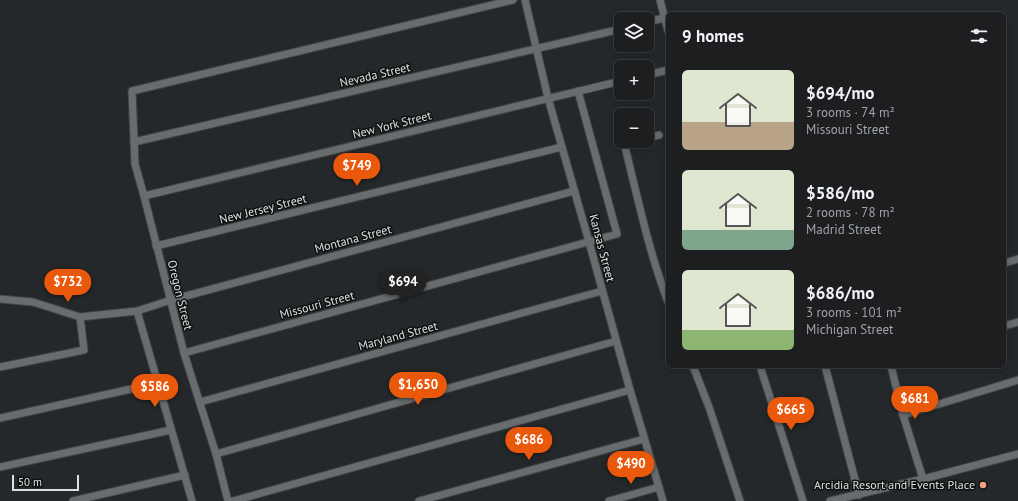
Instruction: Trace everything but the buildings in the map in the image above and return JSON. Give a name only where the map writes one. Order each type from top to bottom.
[{"type":"street","name":"Oregon Street","points":[[228,501],[216,454],[184,353],[135,164],[132,90],[513,0]]},
{"type":"street","name":"Kansas Street","points":[[525,0],[548,98],[616,341],[663,501]]},
{"type":"street","points":[[660,0],[666,24]]},
{"type":"street","points":[[654,20],[664,18]]},
{"type":"street","name":"Nevada Street","points":[[134,142],[614,30]]},
{"type":"street","points":[[654,73],[666,70]]},
{"type":"street","name":"New York Street","points":[[144,196],[614,83]]},
{"type":"street","name":"Missouri Street","points":[[184,353],[617,234],[578,91]]},
{"type":"street","points":[[654,136],[660,135]]},
{"type":"street","name":"New Jersey Street","points":[[156,246],[562,147]]},
{"type":"street","points":[[625,148],[645,227],[666,289]]},
{"type":"street","name":"Montana Street","points":[[80,317],[137,311],[171,300],[574,191]]},
{"type":"street","points":[[1006,262],[1018,259]]},
{"type":"street","name":"Maryland Street","points":[[200,402],[602,291]]},
{"type":"street","points":[[0,300],[33,302],[80,317],[84,350],[0,366]]},
{"type":"street","points":[[137,311],[192,501]]},
{"type":"street","points":[[1006,325],[1018,322]]},
{"type":"street","points":[[216,454],[616,341]]},
{"type":"street","points":[[694,368],[709,406],[740,501]]},
{"type":"street","points":[[761,368],[803,501]]},
{"type":"street","points":[[826,368],[859,495]]},
{"type":"street","points":[[892,368],[923,479]]},
{"type":"street","points":[[904,414],[1018,380]]},
{"type":"street","points":[[0,418],[158,383]]},
{"type":"street","points":[[233,501],[630,390]]},
{"type":"street","points":[[0,467],[171,430]]},
{"type":"street","points":[[418,501],[644,439]]},
{"type":"street","points":[[830,501],[859,495],[1018,454]]},
{"type":"street","points":[[72,501],[185,475]]},
{"type":"street","points":[[609,501],[659,487]]},
{"type":"place","name":"Arcidia Resort and Events Place","points":[[983,485]]}]
